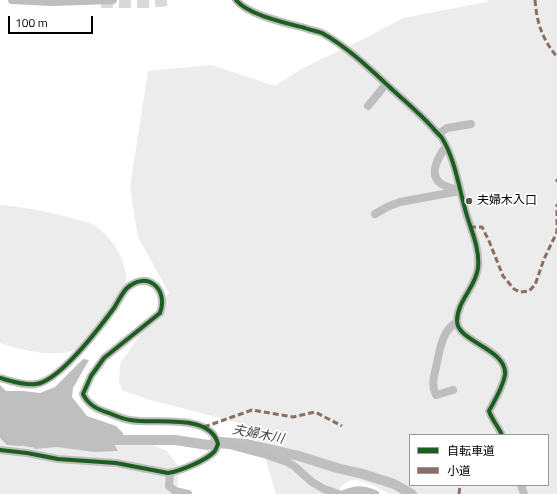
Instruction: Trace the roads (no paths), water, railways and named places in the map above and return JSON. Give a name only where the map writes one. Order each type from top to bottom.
[{"type":"street","points":[[12,0],[51,2],[113,0]]},
{"type":"street","points":[[236,0],[240,5],[263,16],[321,33],[346,49],[420,114],[442,138],[452,160],[477,248],[478,268],[474,281],[466,293],[460,307],[457,322],[461,330],[471,339],[496,355],[502,365],[505,374],[502,385],[489,411],[502,434]]},
{"type":"street","points":[[368,106],[386,84]]},
{"type":"street","points":[[438,134],[447,128],[471,124]]},
{"type":"street","points":[[446,147],[442,152],[436,166],[435,174],[437,181],[460,191]]},
{"type":"street","points":[[375,214],[400,202],[460,191]]},
{"type":"street","points":[[0,378],[22,383],[36,384],[46,381],[57,374],[84,346],[127,288],[142,280],[150,282],[159,288],[163,297],[163,305],[160,313],[104,358],[91,376],[83,394],[85,399],[90,404],[101,410],[129,420],[145,422],[178,421],[204,427],[212,432],[217,438],[218,444],[214,451],[204,458],[176,472],[170,473],[116,463],[58,459],[0,450]]},
{"type":"street","points":[[453,390],[436,395],[432,384],[437,365],[438,353],[443,338],[451,326],[457,322]]},
{"type":"street","points":[[218,444],[267,455],[287,462],[294,466],[312,482],[324,489],[339,494]]},
{"type":"street","points":[[170,473],[169,486],[175,491],[188,494]]},
{"type":"street","points":[[344,494],[354,490],[364,490],[375,494]]},
{"type":"waterway","name":"夫婦木川","points":[[0,432],[25,441],[41,443]]},
{"type":"waterway","name":"夫婦木川","points":[[105,441],[175,440],[208,445],[220,442],[247,444],[299,456],[337,468],[363,474],[394,484],[412,494]]},
{"type":"tunnel","points":[[101,2],[145,2],[172,0]]},
{"type":"place","name":"夫婦木入口","points":[[469,201]]}]
